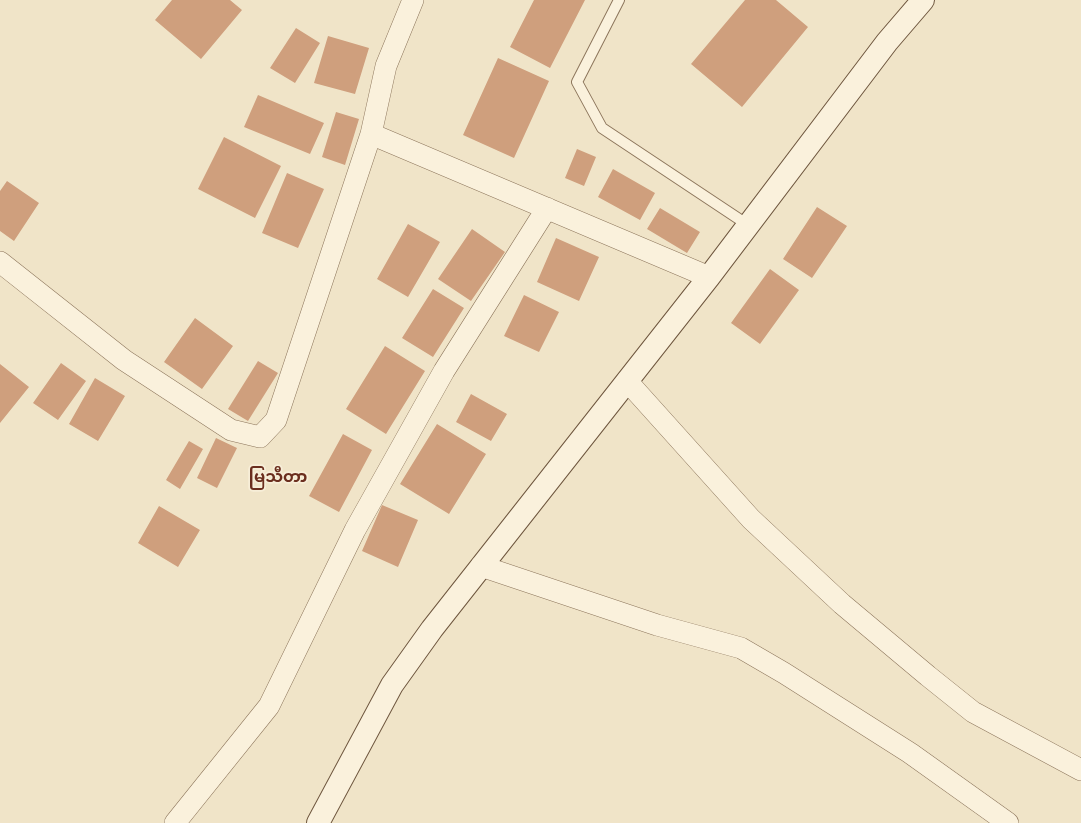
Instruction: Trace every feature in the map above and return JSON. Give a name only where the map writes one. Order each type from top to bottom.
[{"type":"street","points":[[0,262],[124,360],[231,430],[260,436],[276,420],[371,134],[386,66],[413,0]]},
{"type":"street","points":[[318,823],[392,685],[432,629],[709,277],[887,42],[923,0]]},
{"type":"street","points":[[371,134],[709,277]]},
{"type":"street","points":[[175,823],[269,706],[355,530],[444,371],[547,208]]},
{"type":"street","points":[[627,381],[751,519],[842,604],[973,712],[1081,770]]},
{"type":"street","points":[[481,566],[657,625],[741,648],[784,673],[910,753],[1008,823]]},
{"type":"lane","points":[[619,0],[577,82],[602,128],[748,225]]},
{"type":"building","points":[[172,0],[230,0],[242,10],[201,59],[155,20]]},
{"type":"building","points":[[534,0],[585,0],[550,68],[510,47]]},
{"type":"building","points":[[745,0],[776,0],[808,27],[742,107],[691,64]]},
{"type":"building","points":[[296,28],[320,43],[295,83],[270,68]]},
{"type":"building","points":[[328,36],[369,48],[355,94],[314,83]]},
{"type":"building","points":[[498,58],[549,81],[514,158],[463,135]]},
{"type":"building","points":[[258,95],[324,123],[310,154],[244,127]]},
{"type":"building","points":[[336,112],[359,119],[345,165],[322,157]]},
{"type":"building","points":[[224,137],[281,166],[255,218],[198,189]]},
{"type":"building","points":[[577,149],[596,157],[584,186],[565,178]]},
{"type":"building","points":[[613,169],[655,193],[640,220],[598,197]]},
{"type":"building","points":[[287,173],[324,189],[298,248],[262,233]]},
{"type":"building","points":[[7,181],[39,203],[14,241],[0,231],[0,191]]},
{"type":"building","points":[[817,207],[847,226],[812,278],[783,259]]},
{"type":"building","points":[[660,208],[700,232],[687,253],[647,229]]},
{"type":"building","points":[[408,224],[440,242],[408,297],[377,279]]},
{"type":"building","points":[[472,229],[505,252],[471,301],[438,279]]},
{"type":"building","points":[[556,238],[599,257],[579,301],[537,282]]},
{"type":"building","points":[[770,269],[799,290],[760,344],[731,323]]},
{"type":"building","points":[[433,289],[464,308],[433,357],[402,338]]},
{"type":"building","points":[[524,295],[559,312],[539,352],[504,336]]},
{"type":"building","points":[[195,318],[233,346],[202,389],[164,362]]},
{"type":"building","points":[[385,346],[425,371],[386,434],[346,409]]},
{"type":"building","points":[[258,361],[278,373],[248,421],[228,409]]},
{"type":"building","points":[[61,363],[86,381],[58,420],[33,403]]},
{"type":"building","points":[[0,364],[29,387],[0,423]]},
{"type":"building","points":[[95,378],[125,396],[98,441],[69,424]]},
{"type":"building","points":[[471,394],[507,414],[491,441],[456,422]]},
{"type":"building","points":[[437,424],[486,454],[449,514],[400,484]]},
{"type":"building","points":[[343,434],[372,450],[339,512],[309,496]]},
{"type":"building","points":[[216,438],[237,448],[217,488],[197,478]]},
{"type":"building","points":[[189,441],[203,449],[180,489],[166,480]]},
{"type":"building","points":[[382,505],[418,520],[398,567],[362,551]]},
{"type":"building","points":[[159,506],[200,530],[178,567],[138,543]]},
{"type":"district","name":"မြသီတာ","points":[[278,480]]}]
